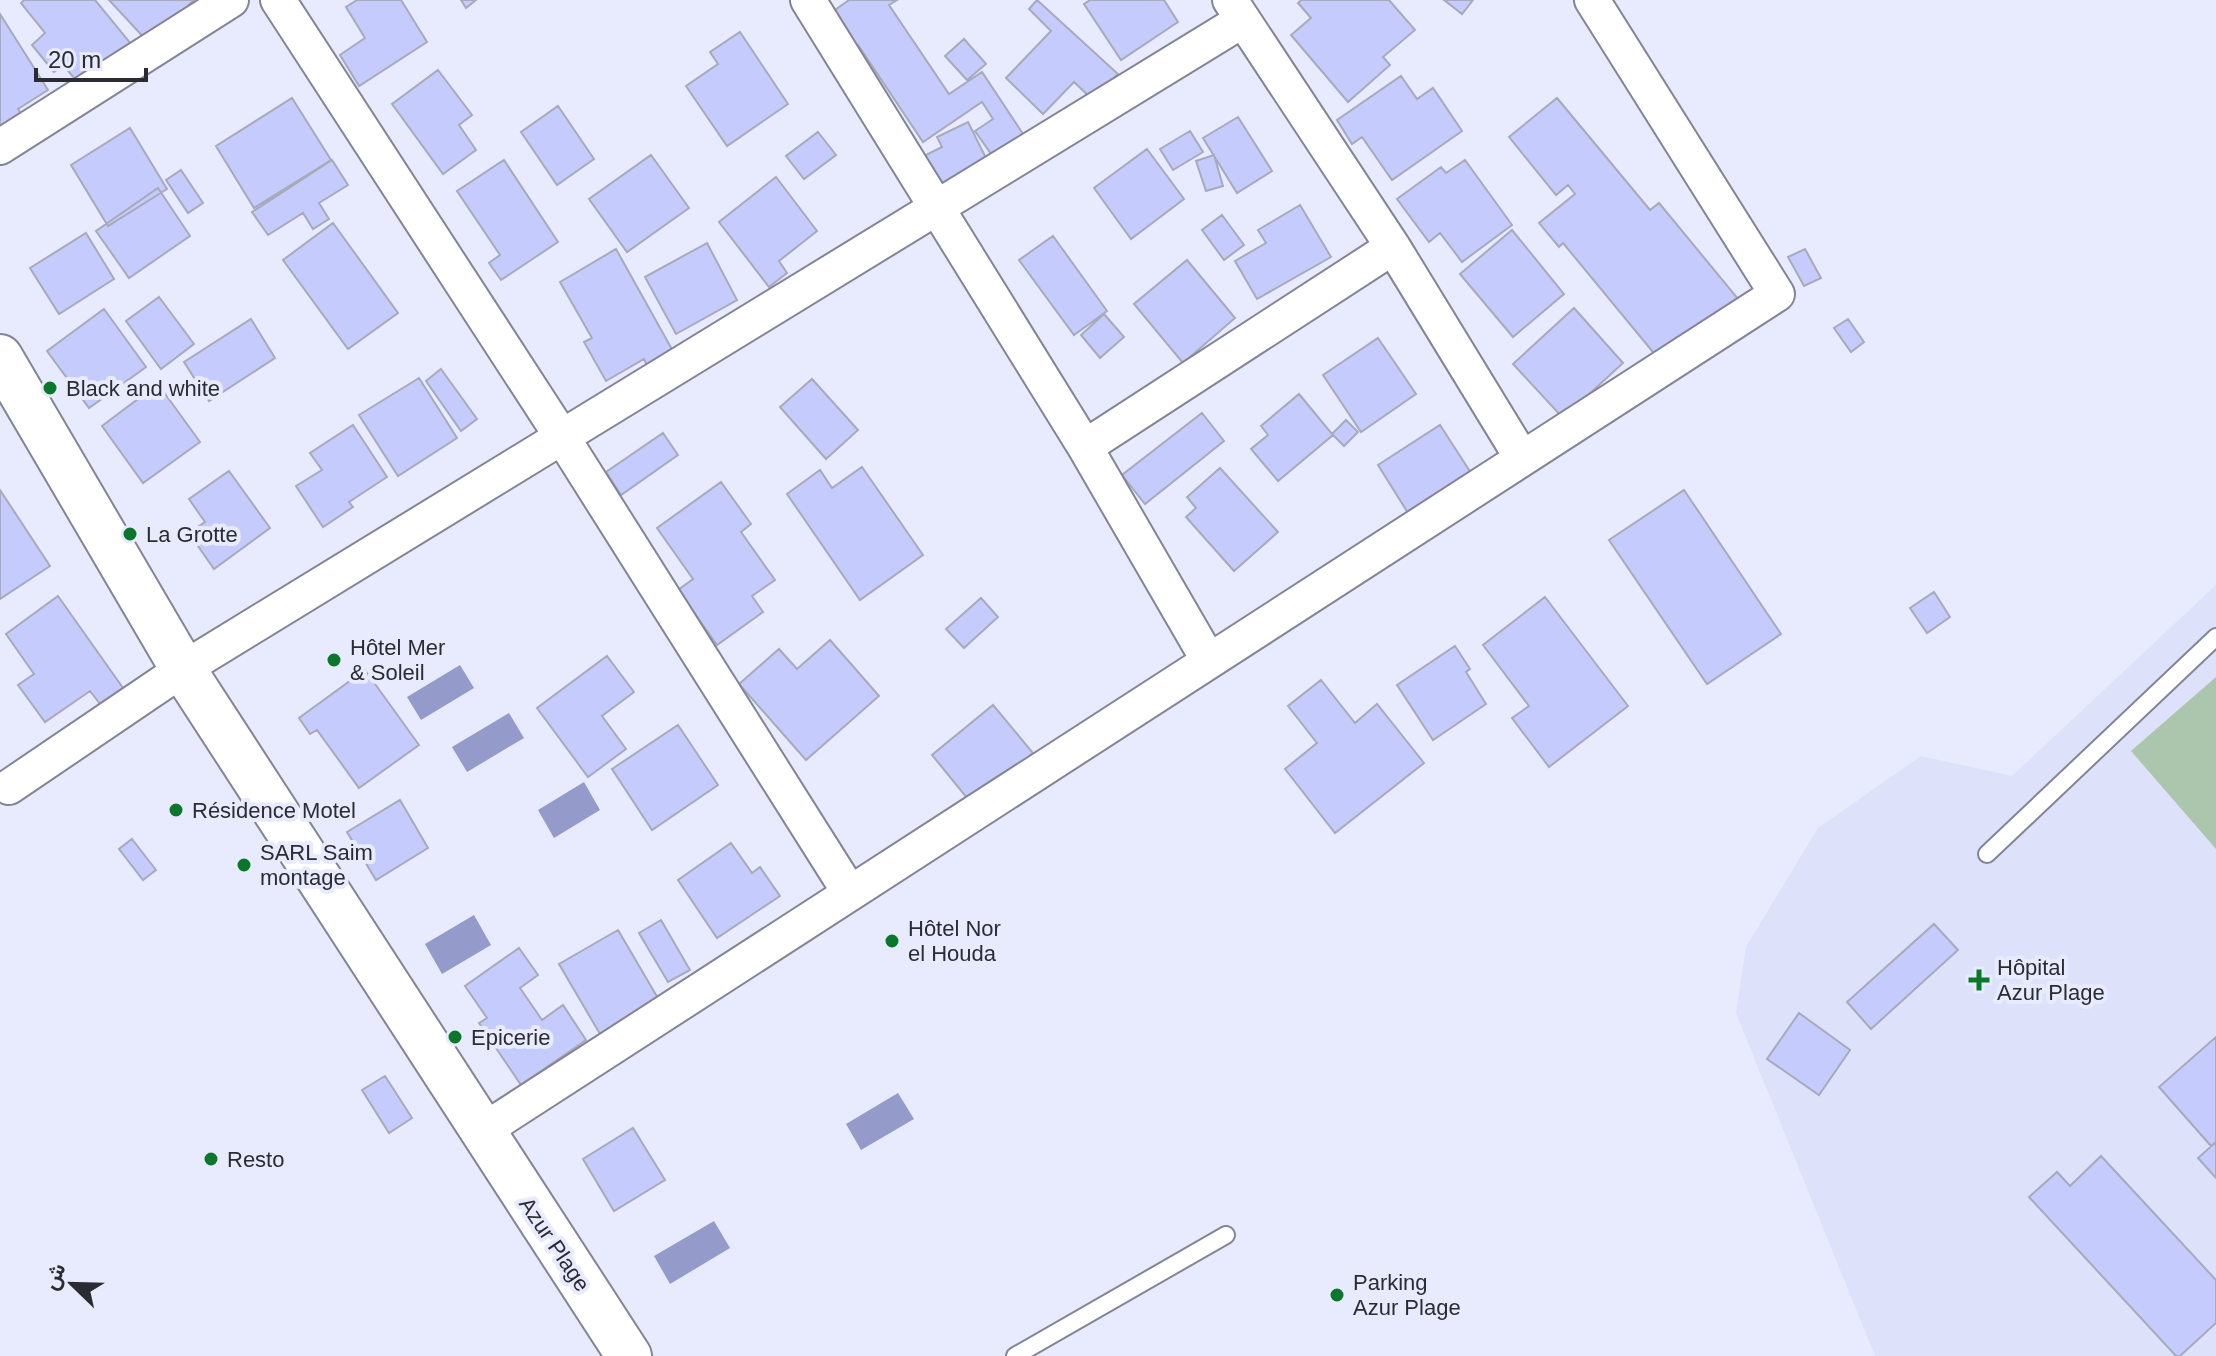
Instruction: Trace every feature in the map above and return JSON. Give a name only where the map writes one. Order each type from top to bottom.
[{"type":"street","points":[[0,147],[231,0]]},
{"type":"street","points":[[278,0],[562,437],[850,893]]},
{"type":"street","points":[[808,0],[1085,447],[1209,661]]},
{"type":"street","points":[[484,1130],[1777,294],[1592,0]]},
{"type":"street","points":[[9,787],[183,669],[937,208],[1235,6],[1393,247],[1522,458]]},
{"type":"street","points":[[1085,447],[1393,247]]},
{"type":"street","name":"Azur Plage","points":[[0,357],[183,669],[629,1356]]},
{"type":"lane","points":[[1987,854],[2216,637]]},
{"type":"lane","points":[[1015,1356],[1226,1235]]},
{"type":"shaded area","name":"Hôpital Azur Plage","points":[[2216,585],[2216,1356],[1875,1356],[1736,1013],[1746,947],[1818,828],[1921,756],[2012,776]]},
{"type":"green space","points":[[2216,677],[2216,849],[2131,751]]},
{"type":"water","points":[[460,665],[474,688],[421,720],[407,697]]},
{"type":"water","points":[[509,713],[524,738],[467,772],[452,747]]},
{"type":"water","points":[[584,782],[600,810],[554,838],[538,810]]},
{"type":"water","points":[[474,915],[491,945],[442,974],[425,944]]},
{"type":"water","points":[[898,1093],[914,1119],[861,1150],[846,1124]]},
{"type":"water","points":[[714,1221],[730,1248],[670,1284],[654,1256]]},
{"type":"building","points":[[24,0],[95,0],[132,45],[82,87],[63,65],[54,72],[32,45],[45,33],[21,3]]},
{"type":"building","points":[[109,0],[194,0],[149,43]]},
{"type":"building","points":[[357,0],[401,0],[427,42],[359,86],[340,55],[365,38],[346,7]]},
{"type":"building","points":[[461,0],[476,0],[466,8]]},
{"type":"building","points":[[849,0],[897,0],[889,5],[949,94],[982,72],[1025,137],[994,158],[975,131],[993,119],[982,102],[923,142],[858,45],[851,50],[828,15]]},
{"type":"building","points":[[1037,0],[1118,74],[1093,100],[1074,82],[1043,114],[1006,78],[1051,31],[1029,9]]},
{"type":"building","points":[[1090,0],[1164,0],[1178,22],[1121,60],[1084,4]]},
{"type":"building","points":[[1301,0],[1389,0],[1415,30],[1383,57],[1390,65],[1348,102],[1291,35],[1311,18],[1298,3]]},
{"type":"building","points":[[1444,0],[1473,0],[1462,14]]},
{"type":"building","points":[[0,14],[48,90],[18,109],[22,115],[0,129]]},
{"type":"building","points":[[740,32],[788,104],[727,146],[686,86],[718,64],[710,52]]},
{"type":"building","points":[[964,39],[986,64],[967,80],[945,56]]},
{"type":"building","points":[[438,70],[472,115],[459,125],[476,150],[443,174],[392,104]]},
{"type":"building","points":[[1401,76],[1417,99],[1433,88],[1462,131],[1392,180],[1362,137],[1352,144],[1337,120]]},
{"type":"building","points":[[292,98],[331,160],[254,208],[216,146]]},
{"type":"building","points":[[1557,98],[1650,210],[1659,203],[1739,300],[1662,363],[1563,243],[1559,247],[1539,223],[1575,194],[1568,185],[1556,195],[1509,137]]},
{"type":"building","points":[[558,106],[594,159],[557,185],[521,132]]},
{"type":"building","points":[[1238,117],[1272,171],[1237,193],[1203,138]]},
{"type":"building","points":[[968,122],[988,162],[936,187],[922,157],[942,147],[937,137]]},
{"type":"building","points":[[130,128],[167,189],[108,226],[71,165]]},
{"type":"building","points":[[1190,131],[1203,152],[1173,170],[1160,149]]},
{"type":"building","points":[[818,132],[836,155],[804,179],[786,156]]},
{"type":"building","points":[[1147,149],[1184,199],[1131,239],[1094,188]]},
{"type":"building","points":[[651,155],[689,208],[627,252],[589,199]]},
{"type":"building","points":[[1214,155],[1223,186],[1206,191],[1196,161]]},
{"type":"building","points":[[332,160],[348,185],[319,203],[329,219],[313,229],[303,213],[268,235],[252,212]]},
{"type":"building","points":[[504,160],[558,242],[501,280],[489,263],[500,255],[457,191]]},
{"type":"building","points":[[1465,160],[1512,225],[1462,262],[1440,233],[1429,242],[1397,199],[1441,167],[1446,173]]},
{"type":"building","points":[[181,170],[203,203],[188,213],[166,180]]},
{"type":"building","points":[[776,177],[817,231],[779,261],[787,273],[769,287],[719,222]]},
{"type":"building","points":[[158,188],[190,236],[129,278],[96,231]]},
{"type":"building","points":[[1300,205],[1331,257],[1257,299],[1235,261],[1266,243],[1258,230]]},
{"type":"building","points":[[1222,215],[1244,245],[1224,260],[1202,230]]},
{"type":"building","points":[[333,223],[398,313],[348,349],[283,260]]},
{"type":"building","points":[[1512,230],[1564,294],[1513,337],[1460,274]]},
{"type":"building","points":[[86,233],[114,279],[59,314],[30,268]]},
{"type":"building","points":[[1053,236],[1107,311],[1074,335],[1019,260]]},
{"type":"building","points":[[707,243],[737,300],[676,334],[645,277]]},
{"type":"building","points":[[616,249],[674,353],[648,368],[644,359],[606,381],[584,342],[592,338],[560,282]]},
{"type":"building","points":[[1805,249],[1821,278],[1804,286],[1788,257]]},
{"type":"building","points":[[1187,260],[1235,318],[1183,363],[1134,304]]},
{"type":"building","points":[[159,297],[194,344],[161,369],[126,321]]},
{"type":"building","points":[[1574,308],[1623,363],[1563,418],[1513,364]]},
{"type":"building","points":[[104,309],[146,367],[89,408],[47,351]]},
{"type":"building","points":[[1104,314],[1124,337],[1100,358],[1081,335]]},
{"type":"building","points":[[251,319],[275,358],[209,401],[184,362]]},
{"type":"building","points":[[1848,319],[1864,342],[1851,352],[1834,328]]},
{"type":"building","points":[[1378,338],[1416,394],[1361,432],[1323,375]]},
{"type":"building","points":[[441,369],[477,419],[461,431],[426,381]]},
{"type":"building","points":[[419,378],[457,438],[398,476],[359,415]]},
{"type":"building","points":[[812,379],[858,430],[826,459],[780,407]]},
{"type":"building","points":[[158,384],[200,442],[143,483],[102,426]]},
{"type":"building","points":[[1299,394],[1333,435],[1278,481],[1251,449],[1268,435],[1261,426]]},
{"type":"building","points":[[1202,413],[1224,441],[1145,504],[1122,475]]},
{"type":"building","points":[[1346,420],[1358,432],[1344,446],[1332,434]]},
{"type":"building","points":[[353,425],[387,477],[349,502],[353,507],[323,527],[296,486],[322,470],[310,453]]},
{"type":"building","points":[[1440,425],[1471,473],[1408,513],[1378,465]]},
{"type":"building","points":[[663,433],[678,455],[621,495],[606,472]]},
{"type":"building","points":[[862,467],[923,555],[860,600],[787,494],[820,470],[832,488]]},
{"type":"building","points":[[1220,468],[1278,532],[1234,571],[1186,517],[1196,508],[1187,497]]},
{"type":"building","points":[[229,471],[270,528],[214,569],[189,533],[205,522],[189,499]]},
{"type":"building","points":[[721,482],[751,524],[741,532],[775,580],[752,596],[763,612],[717,645],[678,590],[693,579],[657,528]]},
{"type":"building","points":[[0,490],[50,566],[0,599]]},
{"type":"building","points":[[1684,490],[1781,634],[1707,684],[1609,540]]},
{"type":"building","points":[[1934,592],[1950,617],[1927,633],[1910,608]]},
{"type":"building","points":[[58,596],[123,688],[100,704],[90,691],[45,722],[18,685],[34,674],[6,634]]},
{"type":"building","points":[[1545,597],[1628,706],[1549,767],[1512,718],[1529,706],[1483,645]]},
{"type":"building","points":[[981,598],[998,617],[964,648],[946,629]]},
{"type":"building","points":[[830,640],[879,696],[806,760],[739,684],[779,649],[797,669]]},
{"type":"building","points":[[1455,646],[1470,669],[1466,672],[1486,704],[1433,740],[1397,685]]},
{"type":"building","points":[[607,656],[634,692],[602,716],[626,749],[588,777],[537,708]]},
{"type":"building","points":[[365,670],[419,745],[359,788],[317,730],[310,734],[299,718]]},
{"type":"building","points":[[1321,680],[1355,723],[1377,704],[1424,763],[1335,833],[1285,769],[1317,743],[1288,706]]},
{"type":"building","points":[[993,705],[1033,753],[972,804],[932,755]]},
{"type":"building","points":[[678,725],[718,785],[652,830],[612,769]]},
{"type":"building","points":[[400,800],[428,848],[376,880],[347,832]]},
{"type":"building","points":[[132,839],[156,870],[143,880],[119,849]]},
{"type":"building","points":[[731,843],[752,873],[760,867],[780,896],[717,938],[678,880]]},
{"type":"building","points":[[661,920],[690,970],[668,982],[639,933]]},
{"type":"building","points":[[1934,924],[1958,950],[1871,1029],[1847,1002]]},
{"type":"building","points":[[618,930],[659,1000],[600,1034],[559,964]]},
{"type":"building","points":[[519,948],[538,975],[520,988],[542,1020],[563,1005],[586,1040],[521,1085],[479,1023],[487,1018],[465,986]]},
{"type":"building","points":[[1799,1013],[1850,1050],[1819,1095],[1767,1059]]},
{"type":"building","points":[[2216,1037],[2216,1142],[2211,1146],[2159,1087]]},
{"type":"building","points":[[385,1076],[412,1118],[389,1133],[362,1090]]},
{"type":"building","points":[[633,1128],[665,1180],[614,1211],[583,1159]]},
{"type":"building","points":[[2216,1142],[2216,1178],[2198,1158]]},
{"type":"building","points":[[2101,1156],[2216,1280],[2216,1323],[2180,1356],[2176,1356],[2029,1197],[2057,1172],[2070,1186]]},
{"type":"place","name":"Black and white","points":[[50,388]]},
{"type":"place","name":"La Grotte","points":[[130,534]]},
{"type":"place","name":"Hôtel Mer & Soleil","points":[[334,660]]},
{"type":"place","name":"Résidence Motel","points":[[176,810]]},
{"type":"place","name":"SARL Saim montage","points":[[244,865]]},
{"type":"place","name":"Hôtel Nor el Houda","points":[[892,941]]},
{"type":"place","name":"Hôpital Azur Plage","points":[[1979,980]]},
{"type":"place","name":"Epicerie","points":[[455,1037]]},
{"type":"place","name":"Resto","points":[[211,1159]]},
{"type":"place","name":"Parking Azur Plage","points":[[1337,1295]]}]
